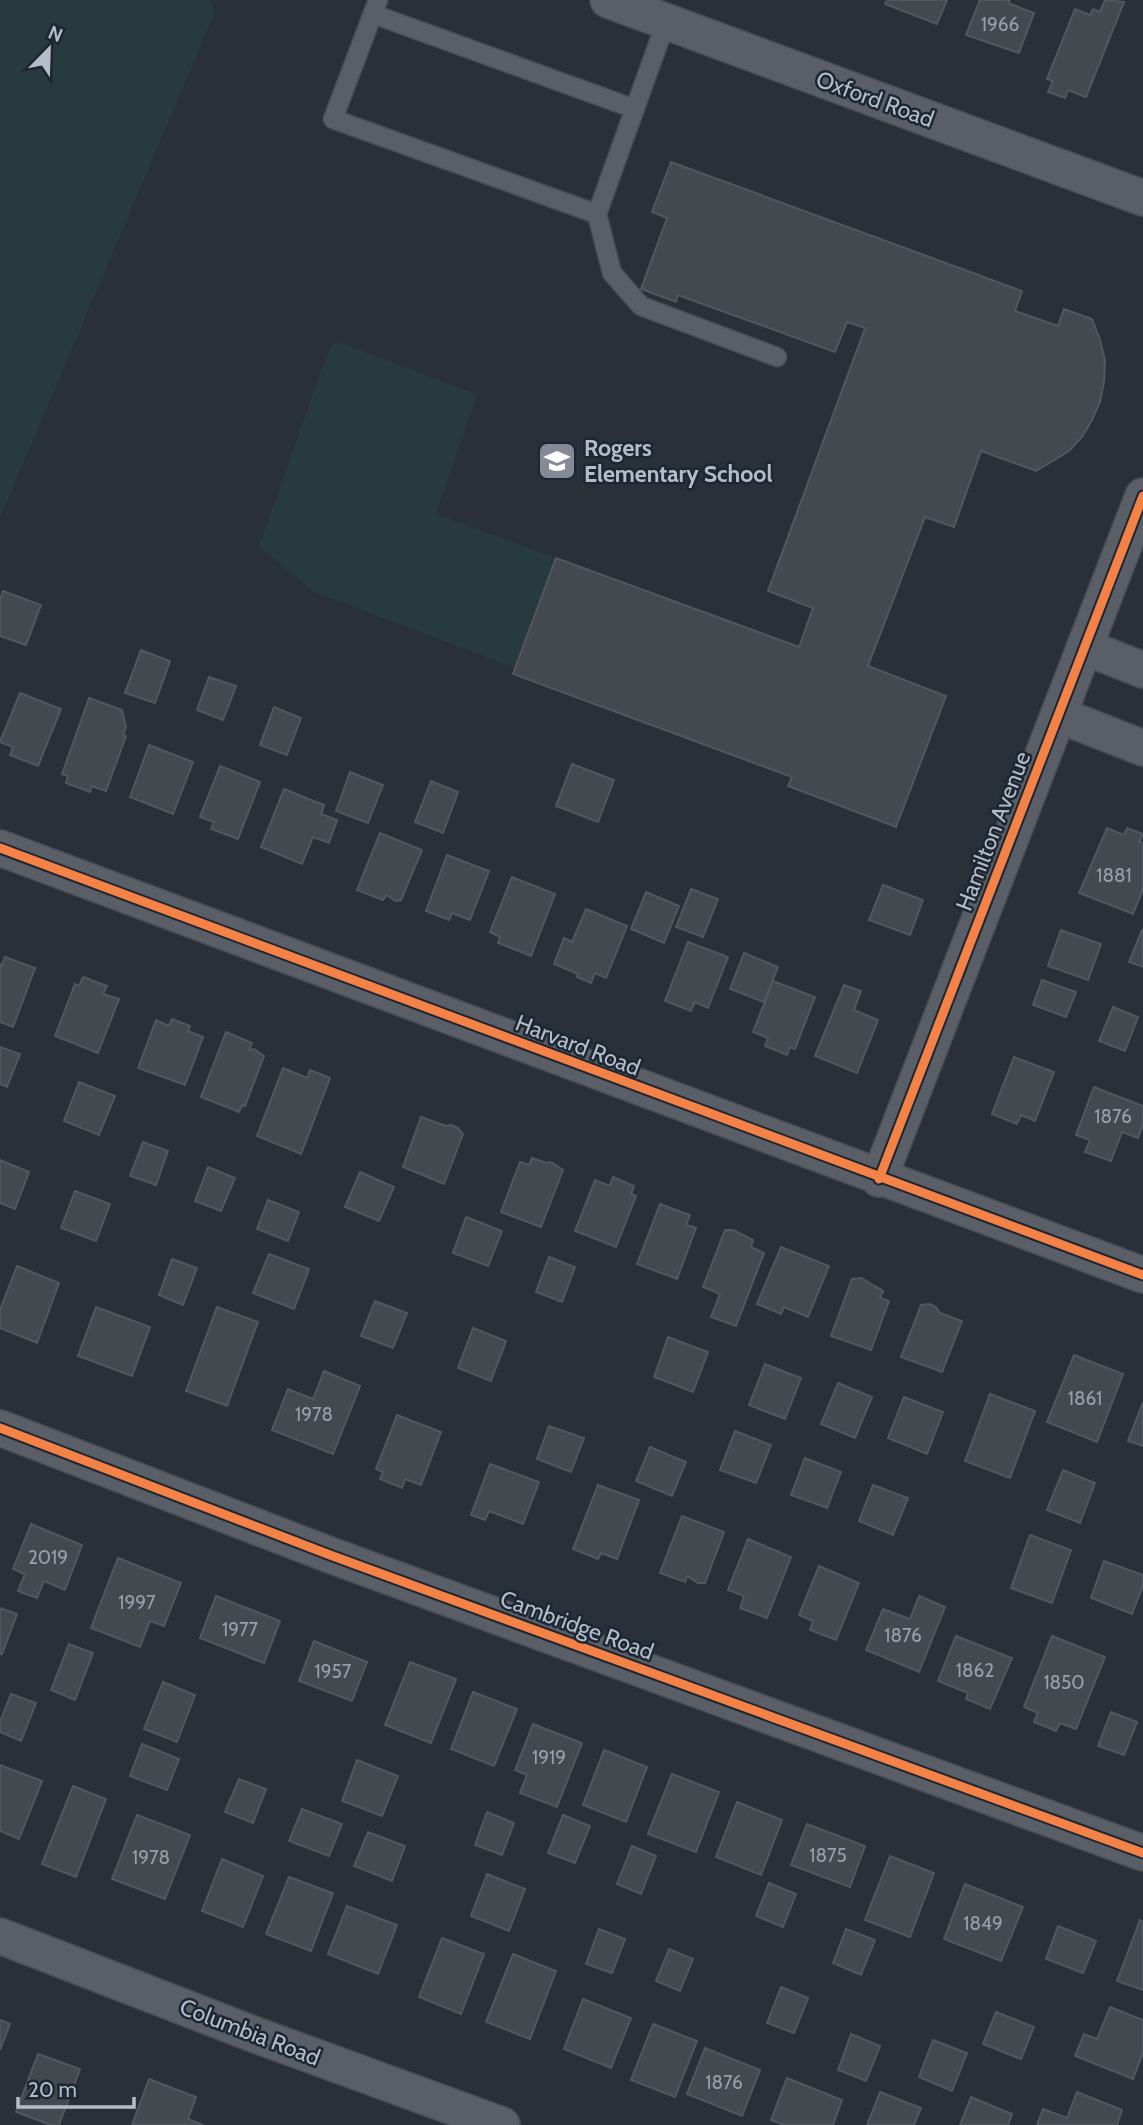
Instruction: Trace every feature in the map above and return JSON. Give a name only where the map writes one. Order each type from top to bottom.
[{"type":"street","name":"Oxford Road","points":[[608,0],[1143,198]]},
{"type":"street","name":"Hamilton Avenue","points":[[879,1179],[1143,496]]},
{"type":"street","points":[[1085,647],[1143,670]]},
{"type":"street","points":[[1059,715],[1143,748]]},
{"type":"street","name":"Harvard Road","points":[[0,848],[879,1179],[1143,1275]]},
{"type":"street","name":"Cambridge Road","points":[[0,1428],[330,1555],[1143,1853]]},
{"type":"street","name":"Columbia Road","points":[[0,1936],[253,2034],[502,2125]]},
{"type":"lane","points":[[597,214],[333,119],[376,7],[635,109]]},
{"type":"lane","points":[[666,22],[597,214],[612,272],[640,306],[777,357]]},
{"type":"green space","points":[[0,0],[209,0],[215,12],[0,518]]},
{"type":"green space","points":[[341,343],[476,394],[436,514],[556,558],[515,668],[312,591],[259,546],[329,349],[334,344]]},
{"type":"building","points":[[887,0],[947,0],[937,24],[885,4]]},
{"type":"building","points":[[980,0],[1010,0],[1008,3],[1034,13],[1019,53],[966,35]]},
{"type":"building","points":[[1105,0],[1124,2],[1086,97],[1068,90],[1065,98],[1048,92],[1053,81],[1047,79],[1075,9],[1090,15],[1093,9],[1100,12]]},
{"type":"building","points":[[671,162],[1022,291],[1015,311],[1058,326],[1064,309],[1092,319],[1100,340],[1105,360],[1100,402],[1082,437],[1069,451],[1036,471],[981,451],[954,527],[925,517],[868,666],[946,696],[896,827],[788,786],[792,777],[513,674],[556,558],[799,647],[813,608],[768,591],[865,328],[847,322],[835,352],[678,295],[676,302],[641,289],[667,218],[652,212]]},
{"type":"building","points":[[3,591],[41,605],[26,645],[0,636],[0,600]]},
{"type":"building","points":[[141,650],[170,661],[155,703],[125,693]]},
{"type":"building","points":[[209,677],[236,686],[223,720],[197,710]]},
{"type":"building","points":[[20,693],[61,709],[38,766],[10,755],[13,747],[0,742]]},
{"type":"building","points":[[89,698],[122,710],[126,727],[123,735],[126,736],[106,791],[92,786],[90,792],[66,783],[68,776],[62,774]]},
{"type":"building","points":[[274,707],[301,718],[287,755],[260,745]]},
{"type":"building","points":[[149,745],[193,762],[173,814],[130,797]]},
{"type":"building","points":[[572,764],[614,780],[598,822],[556,806]]},
{"type":"building","points":[[220,766],[260,782],[238,839],[211,829],[214,822],[200,817]]},
{"type":"building","points":[[350,772],[383,785],[368,823],[336,811]]},
{"type":"building","points":[[431,781],[458,792],[443,833],[415,822]]},
{"type":"building","points":[[284,789],[324,805],[321,814],[337,820],[329,843],[313,837],[302,864],[261,847]]},
{"type":"building","points":[[1107,828],[1124,835],[1127,828],[1143,834],[1139,842],[1143,843],[1143,889],[1133,914],[1079,893]]},
{"type":"building","points":[[380,833],[422,850],[401,900],[396,901],[386,895],[383,900],[357,890]]},
{"type":"building","points":[[447,855],[489,871],[470,920],[452,913],[449,920],[426,911]]},
{"type":"building","points":[[512,877],[555,894],[531,956],[498,943],[500,937],[490,932]]},
{"type":"building","points":[[883,885],[923,900],[910,935],[869,920]]},
{"type":"building","points":[[691,889],[718,899],[703,937],[676,927]]},
{"type":"building","points":[[646,892],[679,906],[664,943],[631,929]]},
{"type":"building","points":[[586,909],[627,926],[606,978],[595,973],[591,983],[554,964],[564,938],[572,942]]},
{"type":"building","points":[[1061,930],[1101,944],[1088,980],[1048,966]]},
{"type":"building","points":[[1143,930],[1143,967],[1129,962]]},
{"type":"building","points":[[688,942],[728,957],[708,1008],[695,1002],[691,1011],[665,1001]]},
{"type":"building","points":[[744,953],[778,967],[764,1002],[730,989]]},
{"type":"building","points":[[5,957],[35,968],[13,1027],[0,1022],[0,964],[2,965]]},
{"type":"building","points":[[83,977],[107,986],[103,994],[119,999],[98,1053],[55,1036],[75,984],[79,986]]},
{"type":"building","points":[[1042,980],[1076,992],[1066,1017],[1033,1005]]},
{"type":"building","points":[[773,981],[815,997],[795,1049],[790,1047],[787,1055],[765,1046],[768,1038],[753,1032]]},
{"type":"building","points":[[844,985],[861,991],[854,1010],[878,1020],[857,1073],[815,1056]]},
{"type":"building","points":[[1113,1007],[1138,1017],[1125,1051],[1099,1041]]},
{"type":"building","points":[[172,1019],[190,1026],[188,1031],[203,1037],[185,1085],[138,1068],[156,1020],[169,1026]]},
{"type":"building","points":[[226,1032],[252,1043],[249,1050],[254,1049],[264,1056],[245,1106],[242,1105],[239,1112],[201,1097]]},
{"type":"building","points":[[0,1047],[20,1054],[7,1087],[0,1084]]},
{"type":"building","points":[[1014,1057],[1054,1072],[1035,1121],[1021,1115],[1017,1124],[992,1114]]},
{"type":"building","points":[[283,1068],[307,1078],[310,1070],[330,1078],[301,1154],[257,1136]]},
{"type":"building","points":[[79,1082],[115,1096],[99,1135],[64,1121]]},
{"type":"building","points":[[1094,1087],[1143,1106],[1143,1125],[1138,1138],[1122,1132],[1111,1161],[1085,1152],[1090,1140],[1076,1135]]},
{"type":"building","points":[[421,1117],[446,1126],[451,1125],[463,1134],[444,1184],[403,1167]]},
{"type":"building","points":[[143,1142],[168,1151],[156,1185],[130,1176]]},
{"type":"building","points":[[532,1158],[551,1162],[563,1170],[541,1227],[501,1212],[520,1162],[529,1165]]},
{"type":"building","points":[[0,1160],[29,1172],[15,1209],[0,1203]]},
{"type":"building","points":[[208,1167],[235,1178],[221,1211],[195,1201]]},
{"type":"building","points":[[360,1172],[394,1187],[379,1221],[345,1207]]},
{"type":"building","points":[[613,1177],[634,1186],[631,1194],[636,1196],[616,1247],[575,1231],[595,1180],[610,1186]]},
{"type":"building","points":[[75,1191],[110,1204],[96,1241],[61,1228]]},
{"type":"building","points":[[268,1200],[299,1212],[288,1241],[257,1229]]},
{"type":"building","points":[[660,1204],[690,1215],[686,1225],[696,1228],[677,1279],[637,1264]]},
{"type":"building","points":[[466,1217],[502,1231],[488,1266],[453,1253]]},
{"type":"building","points":[[725,1230],[733,1230],[753,1240],[751,1247],[764,1253],[736,1326],[711,1317],[720,1294],[703,1287]]},
{"type":"building","points":[[781,1247],[829,1266],[808,1317],[784,1307],[781,1314],[757,1304]]},
{"type":"building","points":[[269,1254],[309,1269],[294,1309],[253,1293]]},
{"type":"building","points":[[549,1257],[575,1267],[562,1302],[536,1292]]},
{"type":"building","points":[[172,1259],[197,1268],[183,1305],[159,1295]]},
{"type":"building","points":[[17,1266],[59,1283],[37,1343],[0,1328],[0,1310]]},
{"type":"building","points":[[861,1278],[883,1291],[880,1298],[889,1301],[871,1350],[831,1336],[852,1279]]},
{"type":"building","points":[[375,1301],[407,1313],[393,1348],[361,1336]]},
{"type":"building","points":[[921,1305],[936,1307],[940,1313],[962,1321],[942,1372],[901,1357]]},
{"type":"building","points":[[96,1307],[150,1327],[132,1376],[78,1356]]},
{"type":"building","points":[[217,1307],[258,1322],[227,1406],[186,1391]]},
{"type":"building","points":[[473,1328],[506,1341],[491,1381],[458,1368]]},
{"type":"building","points":[[668,1337],[708,1352],[693,1392],[654,1377]]},
{"type":"building","points":[[1074,1355],[1123,1374],[1097,1442],[1047,1422]]},
{"type":"building","points":[[765,1364],[801,1378],[785,1419],[749,1405]]},
{"type":"building","points":[[324,1371],[360,1386],[333,1454],[272,1430],[288,1389],[313,1399]]},
{"type":"building","points":[[838,1383],[872,1397],[855,1438],[821,1424]]},
{"type":"building","points":[[990,1394],[1035,1411],[1010,1478],[965,1461]]},
{"type":"building","points":[[904,1397],[943,1412],[927,1454],[888,1438]]},
{"type":"building","points":[[1143,1402],[1143,1446],[1128,1441]]},
{"type":"building","points":[[397,1415],[441,1432],[421,1485],[405,1479],[402,1488],[380,1479],[383,1472],[376,1469]]},
{"type":"building","points":[[549,1426],[584,1438],[571,1472],[537,1459]]},
{"type":"building","points":[[735,1431],[771,1445],[756,1483],[720,1470]]},
{"type":"building","points":[[650,1447],[686,1462],[672,1496],[636,1481]]},
{"type":"building","points":[[805,1458],[841,1472],[827,1508],[791,1495]]},
{"type":"building","points":[[490,1464],[539,1482],[523,1524],[489,1511],[485,1520],[471,1515]]},
{"type":"building","points":[[1063,1470],[1095,1483],[1080,1523],[1047,1510]]},
{"type":"building","points":[[598,1485],[639,1500],[617,1559],[601,1553],[598,1559],[573,1549]]},
{"type":"building","points":[[873,1485],[908,1498],[893,1535],[859,1521]]},
{"type":"building","points":[[682,1516],[724,1532],[705,1583],[698,1583],[687,1576],[685,1582],[660,1573]]},
{"type":"building","points":[[31,1524],[82,1545],[65,1590],[44,1581],[37,1598],[18,1591],[25,1574],[13,1569]]},
{"type":"building","points":[[1030,1535],[1071,1550],[1052,1603],[1011,1588]]},
{"type":"building","points":[[748,1539],[791,1557],[767,1618],[740,1608],[744,1596],[728,1590]]},
{"type":"building","points":[[118,1558],[181,1583],[164,1626],[150,1621],[140,1647],[91,1628]]},
{"type":"building","points":[[1104,1561],[1143,1575],[1143,1585],[1132,1614],[1091,1598]]},
{"type":"building","points":[[819,1566],[859,1583],[836,1640],[810,1630],[813,1621],[799,1615]]},
{"type":"building","points":[[216,1596],[280,1621],[264,1663],[200,1638]]},
{"type":"building","points":[[919,1596],[945,1607],[919,1672],[866,1650],[883,1609],[910,1619]]},
{"type":"building","points":[[0,1608],[17,1614],[2,1654],[0,1654]]},
{"type":"building","points":[[956,1636],[1012,1658],[990,1709],[966,1699],[968,1693],[938,1681]]},
{"type":"building","points":[[1052,1636],[1105,1657],[1076,1729],[1060,1723],[1056,1731],[1034,1722],[1038,1713],[1024,1707]]},
{"type":"building","points":[[314,1641],[367,1662],[352,1701],[299,1681]]},
{"type":"building","points":[[69,1644],[93,1653],[75,1700],[51,1690]]},
{"type":"building","points":[[410,1662],[456,1679],[431,1743],[385,1725]]},
{"type":"building","points":[[163,1682],[195,1695],[177,1742],[144,1729]]},
{"type":"building","points":[[473,1692],[517,1709],[494,1766],[451,1749]]},
{"type":"building","points":[[11,1694],[36,1703],[21,1741],[0,1732],[0,1722]]},
{"type":"building","points":[[1111,1712],[1137,1722],[1124,1755],[1098,1746]]},
{"type":"building","points":[[533,1724],[582,1743],[557,1807],[520,1793],[527,1775],[515,1770]]},
{"type":"building","points":[[142,1744],[179,1759],[167,1790],[130,1776]]},
{"type":"building","points":[[604,1750],[647,1767],[626,1822],[583,1805]]},
{"type":"building","points":[[357,1760],[398,1776],[382,1816],[342,1801]]},
{"type":"building","points":[[0,1765],[42,1781],[19,1839],[0,1831]]},
{"type":"building","points":[[672,1774],[719,1792],[696,1852],[648,1834]]},
{"type":"building","points":[[239,1779],[266,1789],[253,1823],[225,1812]]},
{"type":"building","points":[[73,1786],[106,1799],[76,1877],[42,1864]]},
{"type":"building","points":[[737,1802],[782,1820],[761,1875],[716,1857]]},
{"type":"building","points":[[302,1809],[342,1824],[329,1856],[289,1841]]},
{"type":"building","points":[[487,1812],[514,1823],[502,1855],[475,1845]]},
{"type":"building","points":[[137,1815],[190,1835],[165,1899],[112,1879]]},
{"type":"building","points":[[563,1815],[590,1826],[575,1863],[548,1853]]},
{"type":"building","points":[[807,1824],[865,1846],[850,1887],[791,1865]]},
{"type":"building","points":[[368,1832],[405,1846],[392,1881],[354,1866]]},
{"type":"building","points":[[632,1846],[656,1856],[641,1894],[617,1884]]},
{"type":"building","points":[[890,1856],[934,1873],[910,1937],[865,1920]]},
{"type":"building","points":[[222,1859],[263,1876],[243,1927],[202,1911]]},
{"type":"building","points":[[487,1874],[525,1889],[509,1931],[471,1916]]},
{"type":"building","points":[[289,1877],[333,1893],[311,1951],[266,1934]]},
{"type":"building","points":[[769,1883],[796,1894],[783,1927],[756,1916]]},
{"type":"building","points":[[965,1884],[1023,1907],[1001,1961],[944,1939]]},
{"type":"building","points":[[347,1906],[397,1925],[378,1974],[328,1954]]},
{"type":"building","points":[[1140,1920],[1143,1922],[1143,1990],[1117,1981]]},
{"type":"building","points":[[1058,1926],[1096,1941],[1083,1973],[1046,1959]]},
{"type":"building","points":[[599,1929],[625,1939],[612,1973],[586,1964]]},
{"type":"building","points":[[846,1929],[875,1940],[861,1975],[833,1963]]},
{"type":"building","points":[[442,1938],[484,1954],[461,2014],[419,1997]]},
{"type":"building","points":[[669,1949],[693,1959],[680,1991],[656,1981]]},
{"type":"building","points":[[513,1954],[556,1971],[530,2039],[486,2022]]},
{"type":"building","points":[[781,1987],[808,1998],[794,2033],[767,2023]]},
{"type":"building","points":[[583,1999],[631,2018],[611,2068],[564,2049]]},
{"type":"building","points":[[1110,2007],[1143,2020],[1143,2053],[1133,2079],[1075,2056],[1084,2034],[1097,2039]]},
{"type":"building","points":[[996,2012],[1034,2027],[1021,2059],[983,2044]]},
{"type":"building","points":[[0,2020],[10,2024],[0,2050]]},
{"type":"building","points":[[653,2024],[697,2041],[675,2097],[631,2080]]},
{"type":"building","points":[[851,2034],[880,2046],[866,2081],[838,2070]]},
{"type":"building","points":[[933,2040],[967,2053],[952,2091],[919,2077]]},
{"type":"building","points":[[705,2048],[760,2070],[742,2116],[687,2094]]},
{"type":"building","points":[[38,2054],[80,2069],[59,2125],[51,2125],[16,2112]]},
{"type":"building","points":[[787,2078],[842,2100],[833,2125],[784,2125],[771,2120]]},
{"type":"building","points":[[149,2079],[196,2097],[188,2119],[203,2125],[132,2125]]},
{"type":"building","points":[[880,2092],[921,2108],[914,2125],[867,2125]]},
{"type":"building","points":[[1077,2092],[1122,2110],[1117,2125],[1037,2125],[1043,2109],[1067,2118]]},
{"type":"building","points":[[971,2097],[1012,2114],[1008,2125],[960,2125]]},
{"type":"cycle path","points":[[879,1179],[1143,496]]},
{"type":"cycle path","points":[[0,848],[1143,1275]]},
{"type":"cycle path","points":[[0,1428],[330,1555],[1143,1853]]},
{"type":"place","name":"Rogers Elementary School","points":[[557,461]]}]
